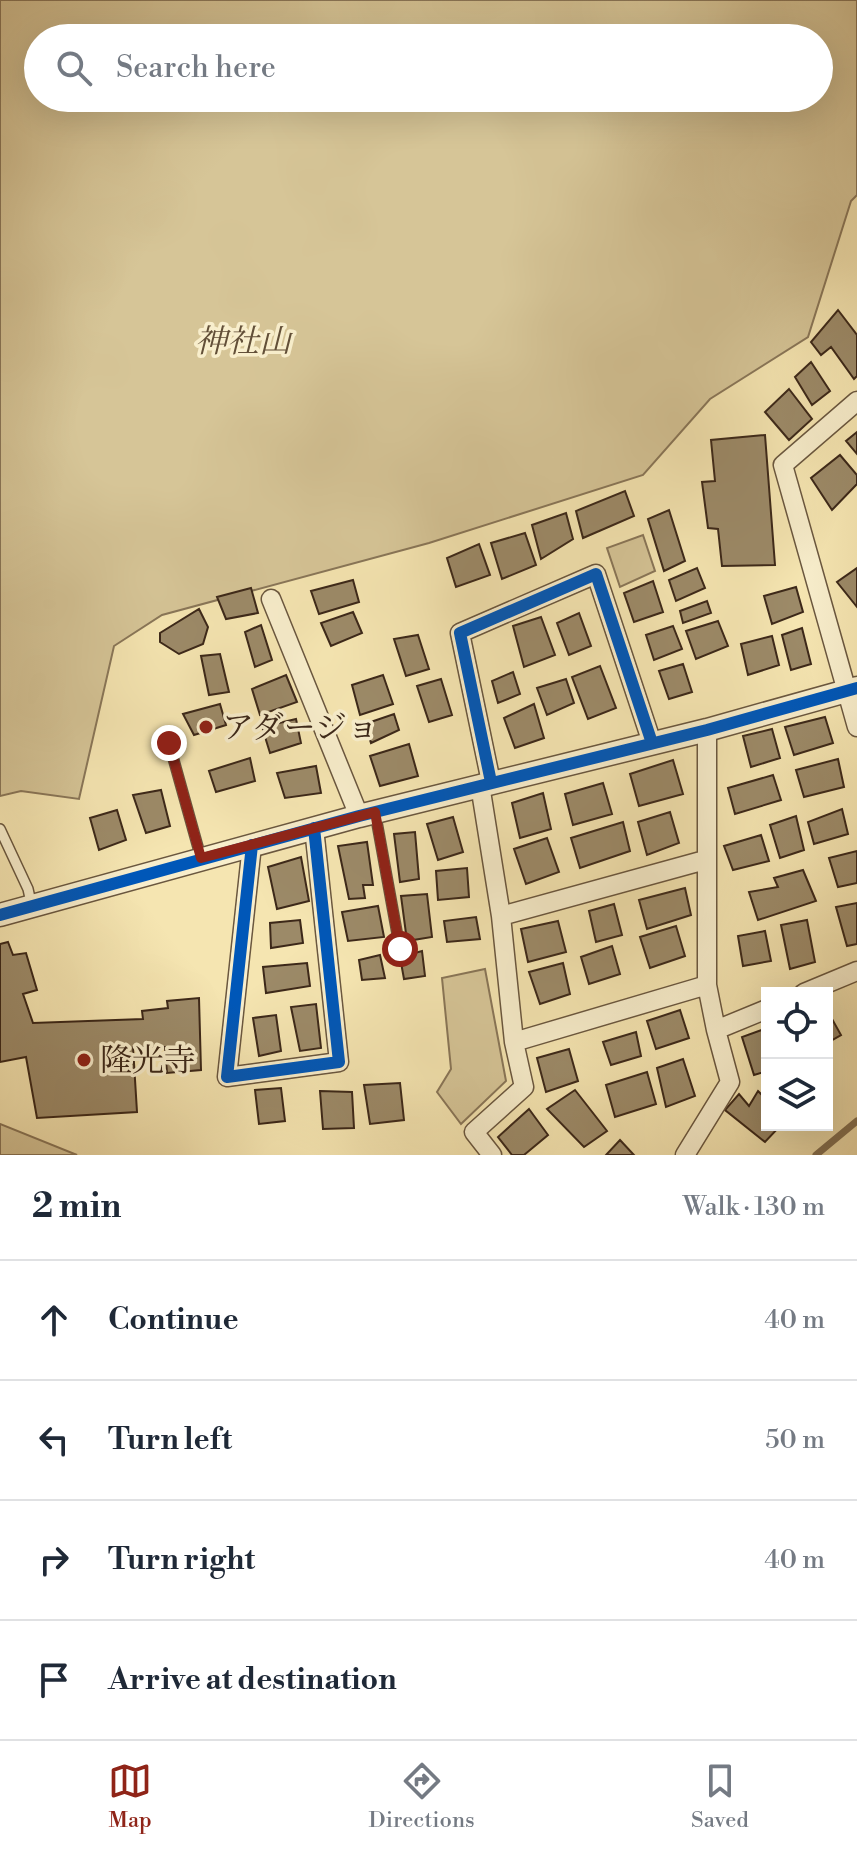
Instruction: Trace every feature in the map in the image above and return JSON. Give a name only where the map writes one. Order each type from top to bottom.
[{"type":"street","points":[[857,401],[783,465],[852,689],[857,727]]},
{"type":"street","points":[[492,1155],[474,1132],[524,1087],[514,1042],[486,783],[460,633],[596,574],[652,743]]},
{"type":"street","points":[[271,599],[367,814]]},
{"type":"street","points":[[0,915],[314,828],[707,730],[852,689]]},
{"type":"street","points":[[685,1155],[730,1082],[707,985],[707,730]]},
{"type":"street","points":[[252,845],[227,1077],[339,1062],[314,828]]},
{"type":"street","points":[[501,916],[705,860]]},
{"type":"street","points":[[818,987],[857,971]]},
{"type":"street","points":[[514,1042],[707,985]]},
{"type":"street","points":[[716,1030],[761,1011]]},
{"type":"lane","points":[[169,743],[201,858]]},
{"type":"lane","points":[[367,814],[400,949]]},
{"type":"lane","points":[[0,829],[28,889],[32,907]]},
{"type":"green space","name":"神社山","points":[[0,0],[857,0],[857,195],[851,201],[808,337],[710,399],[643,475],[429,543],[162,615],[114,646],[79,799],[21,791],[0,796]]},
{"type":"green space","points":[[643,535],[655,571],[620,587],[607,548]]},
{"type":"green space","points":[[485,969],[506,1081],[461,1124],[437,1092],[451,1069],[442,978]]},
{"type":"green space","points":[[0,1124],[77,1155],[0,1155]]},
{"type":"building","points":[[838,310],[857,335],[857,376],[854,379],[831,347],[821,355],[811,342]]},
{"type":"building","points":[[811,362],[830,391],[812,405],[795,377]]},
{"type":"building","points":[[789,389],[812,419],[789,440],[765,412]]},
{"type":"building","points":[[857,432],[857,454],[846,441]]},
{"type":"building","points":[[765,435],[775,565],[722,566],[718,529],[708,528],[702,482],[715,481],[711,440]]},
{"type":"building","points":[[840,455],[857,475],[857,484],[832,510],[811,478]]},
{"type":"building","points":[[625,491],[634,516],[583,538],[576,511]]},
{"type":"building","points":[[669,510],[685,561],[664,571],[648,519]]},
{"type":"building","points":[[566,513],[573,539],[541,559],[532,525]]},
{"type":"building","points":[[525,533],[536,565],[502,579],[491,543]]},
{"type":"building","points":[[479,544],[490,575],[456,587],[447,558]]},
{"type":"building","points":[[697,568],[705,588],[676,601],[669,580]]},
{"type":"building","points":[[857,568],[857,607],[837,582]]},
{"type":"building","points":[[353,580],[359,602],[319,614],[311,591]]},
{"type":"building","points":[[653,581],[663,612],[634,622],[624,593]]},
{"type":"building","points":[[796,587],[803,612],[772,624],[764,596]]},
{"type":"building","points":[[251,588],[258,613],[226,619],[217,597]]},
{"type":"building","points":[[707,601],[711,613],[683,623],[680,611]]},
{"type":"building","points":[[199,609],[208,627],[203,644],[179,654],[160,642],[160,633]]},
{"type":"building","points":[[353,612],[362,633],[331,646],[321,623]]},
{"type":"building","points":[[579,613],[591,646],[569,655],[557,623]]},
{"type":"building","points":[[541,617],[555,655],[524,667],[513,626]]},
{"type":"building","points":[[718,621],[728,646],[696,659],[686,631]]},
{"type":"building","points":[[261,625],[272,660],[255,667],[245,632]]},
{"type":"building","points":[[673,626],[682,649],[654,660],[646,635]]},
{"type":"building","points":[[802,628],[811,664],[791,670],[782,635]]},
{"type":"building","points":[[418,635],[429,669],[406,676],[394,639]]},
{"type":"building","points":[[772,636],[779,665],[748,675],[741,644]]},
{"type":"building","points":[[220,654],[229,692],[209,695],[201,656]]},
{"type":"building","points":[[683,664],[692,692],[669,699],[659,671]]},
{"type":"building","points":[[600,666],[616,708],[588,719],[572,677]]},
{"type":"building","points":[[513,672],[520,694],[498,703],[492,681]]},
{"type":"building","points":[[286,675],[297,702],[260,715],[252,689]]},
{"type":"building","points":[[383,675],[393,704],[360,715],[352,685]]},
{"type":"building","points":[[441,679],[452,715],[429,722],[417,686]]},
{"type":"building","points":[[566,679],[574,703],[547,715],[537,688]]},
{"type":"building","points":[[220,704],[226,725],[194,735],[183,714]]},
{"type":"building","points":[[534,704],[544,738],[515,748],[504,718]]},
{"type":"building","points":[[394,714],[399,730],[371,743],[365,724]]},
{"type":"building","points":[[825,717],[833,743],[794,755],[785,727]]},
{"type":"building","points":[[296,719],[301,743],[270,753],[262,727]]},
{"type":"building","points":[[772,729],[780,758],[751,767],[743,736]]},
{"type":"building","points":[[409,744],[418,776],[380,786],[370,756]]},
{"type":"building","points":[[250,758],[255,781],[216,792],[209,771]]},
{"type":"building","points":[[838,759],[844,787],[804,797],[796,770]]},
{"type":"building","points":[[673,760],[683,794],[639,806],[630,774]]},
{"type":"building","points":[[316,766],[321,793],[285,798],[277,773]]},
{"type":"building","points":[[773,775],[781,800],[735,814],[728,788]]},
{"type":"building","points":[[603,783],[612,814],[573,825],[565,794]]},
{"type":"building","points":[[161,790],[170,826],[146,833],[133,795]]},
{"type":"building","points":[[543,793],[551,829],[520,838],[512,803]]},
{"type":"building","points":[[842,809],[848,834],[814,844],[808,822]]},
{"type":"building","points":[[117,810],[126,840],[99,850],[90,818]]},
{"type":"building","points":[[670,812],[679,843],[647,855],[638,822]]},
{"type":"building","points":[[796,816],[804,850],[780,858],[770,825]]},
{"type":"building","points":[[453,817],[463,852],[438,860],[427,824]]},
{"type":"building","points":[[623,822],[630,851],[580,868],[571,838]]},
{"type":"building","points":[[415,832],[419,879],[400,882],[394,834]]},
{"type":"building","points":[[761,835],[769,861],[733,870],[724,846]]},
{"type":"building","points":[[547,838],[559,872],[526,884],[514,849]]},
{"type":"building","points":[[367,842],[373,885],[363,885],[365,898],[349,899],[338,846]]},
{"type":"building","points":[[857,851],[857,883],[838,887],[829,858]]},
{"type":"building","points":[[301,857],[309,901],[277,909],[268,867]]},
{"type":"building","points":[[467,868],[469,897],[438,900],[436,871]]},
{"type":"building","points":[[803,870],[816,901],[758,920],[749,892],[778,887],[774,878]]},
{"type":"building","points":[[685,888],[691,915],[647,929],[639,900]]},
{"type":"building","points":[[427,894],[432,937],[407,941],[401,896]]},
{"type":"building","points":[[857,903],[857,944],[847,946],[836,907]]},
{"type":"building","points":[[614,904],[622,935],[596,942],[589,911]]},
{"type":"building","points":[[378,906],[384,937],[348,941],[342,912]]},
{"type":"building","points":[[476,917],[480,939],[447,942],[444,921]]},
{"type":"building","points":[[300,920],[303,943],[271,948],[270,923]]},
{"type":"building","points":[[807,920],[815,962],[790,969],[781,925]]},
{"type":"building","points":[[558,921],[566,952],[528,962],[521,929]]},
{"type":"building","points":[[676,926],[685,956],[650,968],[640,937]]},
{"type":"building","points":[[765,931],[771,961],[743,966],[738,936]]},
{"type":"building","points":[[8,942],[13,955],[26,953],[37,990],[23,994],[33,1023],[143,1019],[142,1011],[168,1008],[167,1001],[199,998],[201,1070],[167,1073],[165,1047],[133,1047],[137,1112],[37,1118],[26,1057],[0,1062],[0,944]]},
{"type":"building","points":[[612,946],[620,974],[589,984],[581,957]]},
{"type":"building","points":[[422,951],[425,976],[404,979],[400,957]]},
{"type":"building","points":[[380,955],[385,978],[362,980],[359,960]]},
{"type":"building","points":[[307,963],[310,986],[266,993],[263,967]]},
{"type":"building","points":[[563,963],[570,994],[540,1004],[529,972]]},
{"type":"building","points":[[316,1004],[321,1048],[300,1051],[291,1007]]},
{"type":"building","points":[[680,1010],[689,1038],[656,1049],[647,1021]]},
{"type":"building","points":[[276,1015],[281,1051],[259,1056],[253,1018]]},
{"type":"building","points":[[833,1021],[841,1035],[833,1040]]},
{"type":"building","points":[[761,1030],[761,1073],[754,1075],[742,1037]]},
{"type":"building","points":[[636,1032],[641,1056],[611,1065],[603,1042]]},
{"type":"building","points":[[569,1049],[578,1081],[546,1092],[537,1058]]},
{"type":"building","points":[[683,1059],[695,1096],[666,1107],[657,1068]]},
{"type":"building","points":[[647,1072],[656,1104],[615,1117],[606,1085]]},
{"type":"building","points":[[400,1083],[404,1120],[370,1124],[364,1085]]},
{"type":"building","points":[[281,1088],[285,1121],[259,1124],[255,1090]]},
{"type":"building","points":[[575,1090],[607,1131],[584,1147],[547,1109]]},
{"type":"building","points":[[320,1091],[352,1092],[354,1128],[323,1129]]},
{"type":"building","points":[[758,1091],[761,1094],[761,1131],[775,1131],[765,1142],[725,1110],[739,1094],[749,1106]]},
{"type":"building","points":[[529,1109],[548,1135],[524,1155],[512,1155],[498,1137]]},
{"type":"building","points":[[620,1140],[634,1155],[606,1155]]},
{"type":"waterway","points":[[816,1155],[857,1121]]},
{"type":"cycle path","points":[[491,782],[460,633],[596,574],[652,743]]},
{"type":"cycle path","points":[[0,915],[359,816],[707,730],[857,688]]},
{"type":"cycle path","points":[[252,845],[227,1077],[339,1062],[314,828]]},
{"type":"place","name":"アダージョ","points":[[206,727]]},
{"type":"place","name":"隆光寺","points":[[84,1060]]},
{"type":"route","points":[[169,743],[201,858],[375,812],[400,949]]}]
